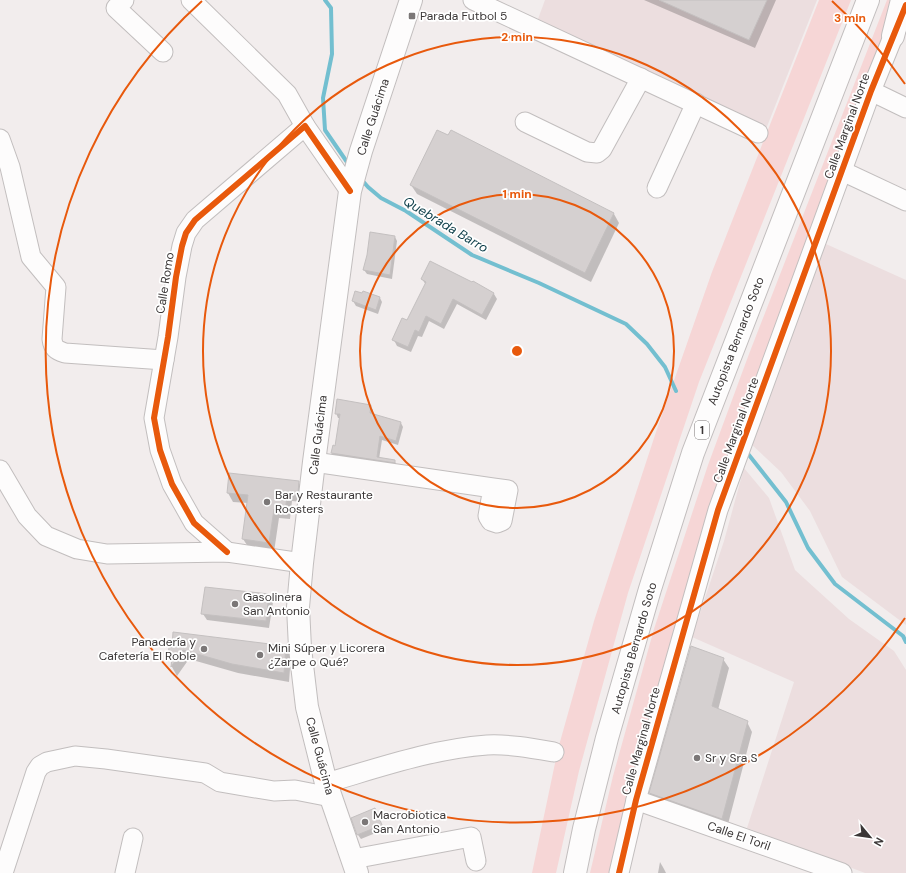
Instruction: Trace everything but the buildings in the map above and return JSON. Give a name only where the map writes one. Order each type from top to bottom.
[{"type":"main road","name":"Calle Guácima","points":[[355,866],[330,796],[307,707],[300,648],[298,607],[314,462],[352,186],[361,151],[411,0]]},
{"type":"main road","name":"Autopista Bernardo Soto","points":[[575,873],[584,829],[608,738],[650,589],[693,453],[868,0]]},
{"type":"main road","points":[[893,36],[902,0]]},
{"type":"street","points":[[124,0],[116,8],[163,52]]},
{"type":"street","points":[[191,0],[287,94],[305,126],[352,186]]},
{"type":"street","points":[[473,0],[758,133]]},
{"type":"street","name":"Calle Marginal Norte","points":[[619,873],[636,800],[718,510],[871,91],[906,5]]},
{"type":"street","points":[[525,122],[587,152],[596,154],[602,149],[641,78]]},
{"type":"street","points":[[871,91],[906,108]]},
{"type":"street","points":[[657,188],[696,103]]},
{"type":"street","name":"Calle Romo","points":[[227,552],[194,523],[172,484],[160,450],[154,418],[168,337],[176,277],[186,233],[195,220],[305,126]]},
{"type":"street","points":[[0,138],[10,167],[31,257],[56,287],[52,339],[53,347],[57,351],[65,353],[164,360]]},
{"type":"street","points":[[842,171],[906,201]]},
{"type":"street","points":[[314,462],[493,488]]},
{"type":"street","points":[[0,470],[27,516],[46,536],[77,549],[107,554],[227,552],[302,563]]},
{"type":"street","points":[[3,873],[36,772],[40,766],[48,762],[75,756],[206,773],[220,782],[274,791],[294,798],[330,796],[433,753],[487,746],[516,746],[554,752]]},
{"type":"street","name":"Calle El Toril","points":[[636,800],[842,873]]},
{"type":"street","points":[[355,866],[471,837],[476,861]]},
{"type":"street","points":[[125,873],[133,838]]},
{"type":"shaded area","points":[[545,0],[817,0],[766,129],[538,19]]},
{"type":"shaded area","points":[[819,0],[851,0],[699,382],[628,593],[579,771],[556,873],[532,873],[558,749],[594,621],[656,432],[712,272]]},
{"type":"shaded area","points":[[887,0],[897,0],[779,321],[612,873],[590,873],[613,776],[654,629],[708,465],[749,354]]},
{"type":"shaded area","points":[[826,244],[906,280],[906,625],[842,577],[810,511],[781,472],[750,443]]},
{"type":"shaded area","points":[[744,468],[769,498],[795,570],[849,619],[894,651],[906,670],[906,873],[865,873],[747,828],[794,682],[692,637],[724,541]]},
{"type":"waterway","name":"Quebrada Barro","points":[[325,0],[331,8],[332,54],[323,98],[325,130],[349,165]]},
{"type":"waterway","name":"Quebrada Barro","points":[[361,179],[381,198],[406,211],[472,255],[539,283],[626,324],[647,344],[665,367],[676,391]]},
{"type":"waterway","name":"Quebrada Barro","points":[[745,450],[786,502],[808,548],[835,584],[903,636],[906,642]]},
{"type":"cycle path","points":[[619,873],[636,800],[718,510],[871,91],[906,5]]},
{"type":"cycle path","points":[[227,552],[194,523],[172,484],[160,450],[154,418],[168,337],[176,277],[186,233],[195,220],[305,126],[350,191]]},
{"type":"place","name":"Parada Futbol 5","points":[[412,16]]},
{"type":"place","name":"Bar y Restaurante Roosters","points":[[267,502]]},
{"type":"place","name":"Gasolinera San Antonio","points":[[235,604]]},
{"type":"place","name":"Panadería y Cafetería El Roble","points":[[204,649]]},
{"type":"place","name":"Mini Súper y Licorera ¿Zarpe o Qué?","points":[[260,655]]},
{"type":"place","name":"Sr y Sra S","points":[[697,758]]},
{"type":"place","name":"Macrobiotica San Antonio","points":[[365,822]]}]
